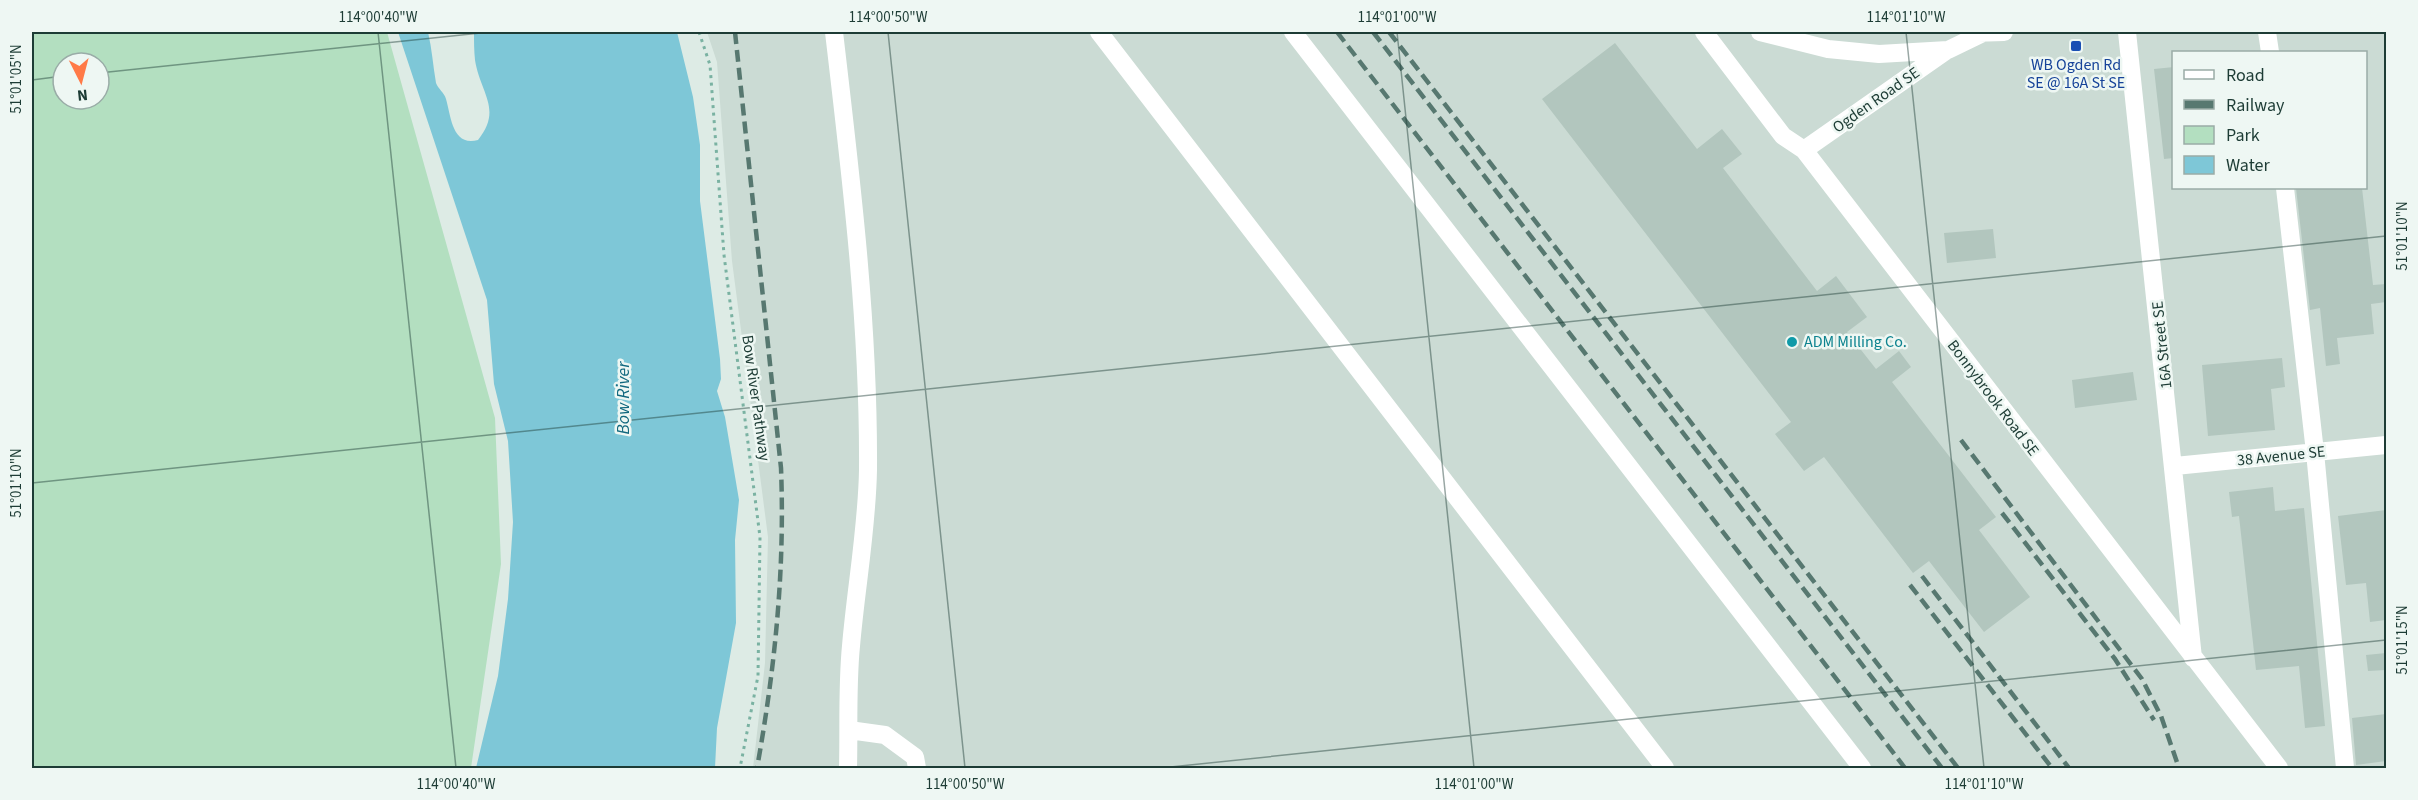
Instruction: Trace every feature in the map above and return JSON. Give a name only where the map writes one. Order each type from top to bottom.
[{"type":"street","points":[[834,32],[857,224],[867,374],[868,472],[859,592],[850,647],[848,768]]},
{"type":"street","points":[[1099,32],[1665,768]]},
{"type":"street","points":[[1293,32],[1862,768]]},
{"type":"street","name":"Bonnybrook Road SE","points":[[1704,32],[1783,136],[1804,150],[2279,768]]},
{"type":"street","name":"Ogden Road SE","points":[[1760,32],[1828,49],[1879,54],[1948,50]]},
{"type":"street","name":"Ogden Road SE","points":[[1960,32],[1993,32]]},
{"type":"street","name":"Ogden Road SE","points":[[1804,150],[1948,50],[1993,32]]},
{"type":"street","name":"16A Street SE","points":[[2127,32],[2175,466],[2193,658]]},
{"type":"street","points":[[2267,32],[2270,51]]},
{"type":"street","points":[[2285,189],[2315,452],[2345,768]]},
{"type":"street","name":"38 Avenue SE","points":[[2175,466],[2386,444]]},
{"type":"street","points":[[849,730],[885,735],[915,757],[917,768]]},
{"type":"path","name":"Bow River Pathway","points":[[699,32],[710,65],[724,255],[760,537],[758,676],[740,768]]},
{"type":"shaded area","points":[[707,32],[2386,32],[2386,768],[753,768],[765,663],[768,537],[732,261],[717,62]]},
{"type":"green space","points":[[32,32],[387,32],[495,418],[501,564],[471,768],[32,768]]},
{"type":"water","name":"Bow River","points":[[398,32],[428,32],[436,83],[445,97],[454,128],[458,135],[469,141],[478,140],[489,119],[488,101],[475,60],[474,32],[677,32],[693,97],[700,145],[700,201],[720,359],[721,379],[717,391],[725,417],[739,500],[735,540],[736,623],[717,728],[715,768],[476,768],[498,676],[508,599],[513,522],[508,441],[494,384],[487,300]]},
{"type":"building","name":"ADM Milling Co.","points":[[1615,43],[1697,149],[1722,129],[1742,154],[1723,168],[1817,291],[1836,276],[1867,317],[1847,332],[1876,369],[1899,351],[1911,367],[1892,382],[1996,517],[1979,530],[2030,597],[1984,632],[1929,561],[1913,573],[1824,457],[1804,471],[1775,434],[1791,422],[1542,99]]},
{"type":"building","points":[[2172,67],[2172,158],[2164,159],[2154,69]]},
{"type":"building","points":[[2296,189],[2362,189],[2373,285],[2386,284],[2386,302],[2371,304],[2374,334],[2337,338],[2340,364],[2326,366],[2320,308],[2310,310]]},
{"type":"building","points":[[1993,229],[1996,258],[1947,263],[1944,233]]},
{"type":"building","points":[[2282,358],[2285,387],[2271,389],[2275,430],[2208,436],[2202,365]]},
{"type":"building","points":[[2133,372],[2137,400],[2075,408],[2072,380]]},
{"type":"building","points":[[2273,487],[2275,511],[2304,508],[2325,726],[2305,728],[2299,666],[2256,670],[2239,516],[2232,517],[2229,492]]},
{"type":"building","points":[[2386,510],[2386,620],[2370,622],[2366,583],[2346,585],[2338,516]]},
{"type":"building","points":[[2386,653],[2386,670],[2368,671],[2366,655]]},
{"type":"building","points":[[2386,714],[2386,761],[2356,765],[2352,718]]},
{"type":"railway","points":[[735,32],[781,468],[781,544],[777,619],[774,656],[757,768]]},
{"type":"railway","points":[[1337,32],[1905,768]]},
{"type":"railway","points":[[1373,32],[1942,768]]},
{"type":"railway","points":[[1389,32],[1958,768]]},
{"type":"railway","points":[[1961,440],[2142,679],[2161,716],[2179,768]]},
{"type":"railway","points":[[2002,513],[2115,659],[2154,720]]},
{"type":"railway","points":[[1922,576],[2069,768]]},
{"type":"railway","points":[[1910,585],[2052,768]]},
{"type":"place","name":"WB Ogden Rd SE @ 16A St SE","points":[[2076,46]]},
{"type":"place","name":"ADM Milling Co.","points":[[1792,342]]}]
